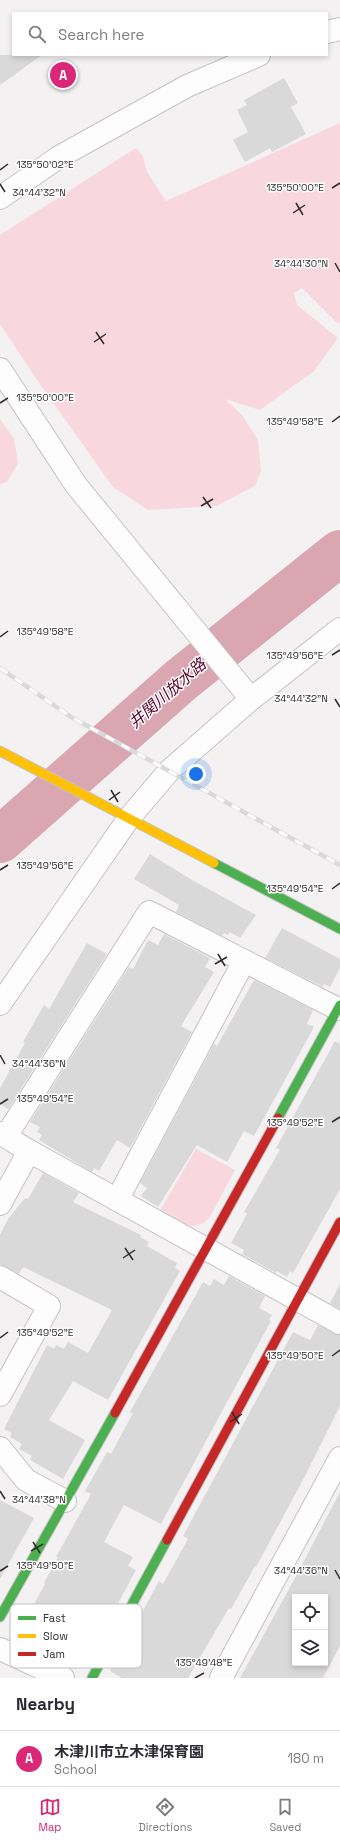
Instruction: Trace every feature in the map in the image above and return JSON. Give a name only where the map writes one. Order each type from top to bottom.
[{"type":"street","points":[[328,32],[340,29]]},
{"type":"street","points":[[0,198],[59,158],[180,90],[257,56]]},
{"type":"street","points":[[0,369],[76,485],[248,695]]},
{"type":"street","points":[[0,1004],[129,818],[169,771],[248,695],[340,629]]},
{"type":"street","points":[[0,751],[340,929]]},
{"type":"street","points":[[0,1617],[207,1249],[339,1007],[244,961],[149,912],[3,1134],[29,1151],[207,1249],[340,1323]]},
{"type":"street","points":[[117,1200],[244,961]]},
{"type":"street","points":[[0,1204],[29,1151]]},
{"type":"street","points":[[132,1604],[340,1222]]},
{"type":"street","points":[[0,1277],[49,1306],[0,1395]]},
{"type":"street","points":[[0,1448],[26,1480],[65,1501]]},
{"type":"street","points":[[221,1678],[340,1458]]},
{"type":"street","points":[[0,1649],[10,1654]]},
{"type":"street","points":[[41,1668],[63,1678]]},
{"type":"street","points":[[92,1678],[97,1668]]},
{"type":"shaded area","points":[[340,123],[340,323],[336,322],[302,288],[294,293],[297,305],[338,338],[314,371],[260,410],[225,399],[242,415],[258,440],[261,471],[256,485],[217,506],[148,510],[113,487],[37,380],[0,324],[0,235],[136,148],[143,156],[147,172],[166,201]]},
{"type":"shaded area","points":[[0,419],[14,439],[18,463],[7,482],[0,484]]},
{"type":"shaded area","points":[[196,1149],[235,1170],[210,1217],[204,1223],[192,1226],[179,1222],[160,1211]]},
{"type":"building","points":[[0,55],[41,56],[0,85]]},
{"type":"building","points":[[284,78],[298,103],[291,107],[306,134],[272,152],[270,148],[245,162],[233,140],[248,132],[237,110],[247,105],[244,100]]},
{"type":"building","points":[[150,854],[192,880],[256,915],[240,938],[230,932],[228,935],[224,933],[222,936],[176,912],[179,905],[134,879]]},
{"type":"building","points":[[282,928],[340,959],[340,968],[330,987],[324,984],[323,987],[265,958]]},
{"type":"building","points":[[164,934],[210,958],[205,967],[214,972],[181,1026],[192,1032],[130,1148],[117,1140],[99,1171],[94,1168],[92,1172],[39,1140],[42,1135],[37,1132],[40,1127],[30,1122],[129,967],[133,969],[148,940],[158,945]]},
{"type":"building","points":[[87,943],[107,954],[8,1109],[0,1104],[0,1088],[25,1043],[23,1042],[44,1005],[49,1009]]},
{"type":"building","points":[[254,980],[313,1010],[307,1024],[313,1026],[313,1029],[254,1136],[244,1131],[227,1162],[197,1145],[158,1207],[141,1196],[147,1188],[140,1183],[214,1044],[217,1046]]},
{"type":"building","points":[[335,1041],[340,1044],[340,1189],[293,1273],[290,1271],[287,1277],[277,1271],[276,1273],[242,1254],[244,1250],[231,1243],[247,1214],[244,1212],[280,1150],[276,1148]]},
{"type":"building","points":[[43,1173],[79,1193],[73,1202],[141,1235],[140,1237],[149,1242],[147,1246],[177,1263],[175,1268],[180,1271],[108,1400],[73,1381],[49,1420],[85,1440],[63,1479],[30,1460],[32,1456],[19,1449],[22,1444],[10,1437],[12,1433],[4,1429],[47,1345],[54,1349],[56,1345],[64,1349],[68,1342],[88,1353],[112,1310],[23,1267],[19,1274],[0,1264],[0,1235],[8,1219],[25,1198],[28,1199]]},
{"type":"building","points":[[229,1276],[265,1296],[259,1308],[272,1315],[269,1320],[271,1321],[161,1524],[124,1505],[104,1542],[133,1557],[128,1566],[136,1570],[118,1604],[34,1604],[58,1557],[56,1557],[91,1494],[85,1491],[107,1452],[111,1454],[133,1413],[130,1412],[203,1282],[210,1286],[214,1279],[224,1285]]},
{"type":"building","points":[[340,1284],[340,1309],[330,1303]]},
{"type":"building","points":[[318,1325],[340,1335],[340,1406],[304,1478],[256,1567],[255,1566],[231,1609],[229,1608],[188,1678],[122,1678],[110,1671],[112,1668],[142,1668],[142,1612],[159,1581],[163,1584],[188,1539],[183,1536],[293,1332],[310,1340]]},
{"type":"building","points":[[340,1492],[340,1646],[323,1678],[240,1678]]},
{"type":"building","points":[[0,1500],[34,1518],[0,1579]]},
{"type":"waterway","name":"井関川放水路","points":[[0,840],[181,680],[340,553]]},
{"type":"railway","points":[[0,668],[71,717],[340,865]]},
{"type":"traffic: fast","points":[[214,863],[340,929]]},
{"type":"traffic: fast","points":[[278,1118],[340,1005]]},
{"type":"traffic: fast","points":[[0,1617],[115,1413]]},
{"type":"traffic: fast","points":[[132,1604],[167,1540]]},
{"type":"traffic: fast","points":[[92,1678],[97,1668]]},
{"type":"traffic: slow","points":[[0,751],[214,863]]},
{"type":"traffic: jam","points":[[115,1413],[278,1118]]},
{"type":"traffic: jam","points":[[167,1540],[340,1222]]},
{"type":"place","name":"木津川市立木津保育園","points":[[63,75]]}]
